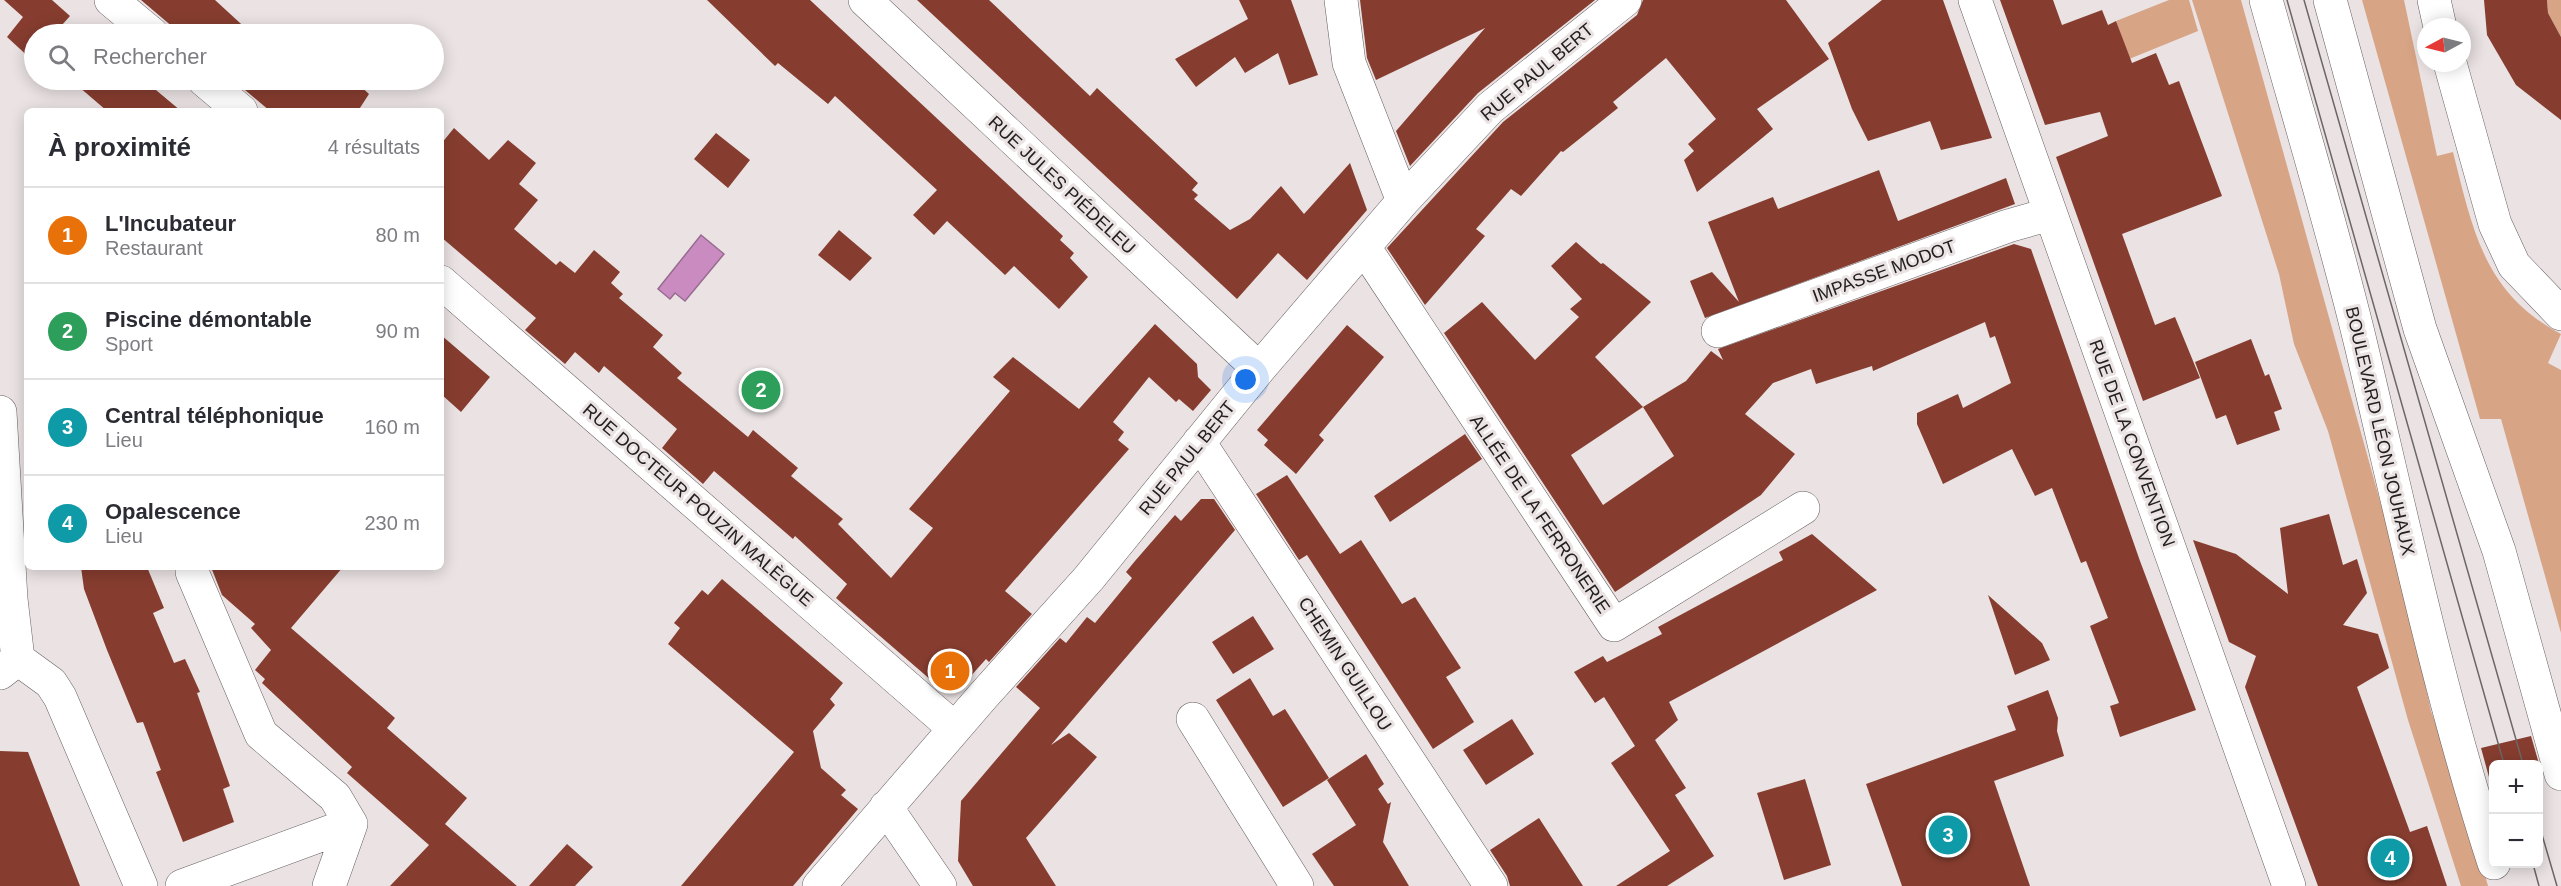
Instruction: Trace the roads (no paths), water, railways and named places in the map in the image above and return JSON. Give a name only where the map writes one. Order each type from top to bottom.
[{"type":"street","points":[[111,0],[140,24]]},
{"type":"street","name":"RUE JULES PIÉDELEU","points":[[865,0],[1259,369]]},
{"type":"street","points":[[1341,0],[1349,63],[1403,201]]},
{"type":"street","name":"RUE PAUL BERT","points":[[819,886],[954,728],[1089,578],[1259,369],[1403,201],[1490,108],[1625,0]]},
{"type":"street","name":"RUE DE LA CONVENTION","points":[[1975,0],[2289,886]]},
{"type":"street","name":"BOULEVARD LÉON JOUHAUX","points":[[2266,0],[2341,269],[2419,594],[2489,845]]},
{"type":"street","points":[[2330,0],[2420,329],[2499,551],[2561,774]]},
{"type":"street","points":[[2434,0],[2438,18]]},
{"type":"street","points":[[2453,72],[2495,224],[2514,265],[2561,314]]},
{"type":"street","points":[[216,90],[237,108]]},
{"type":"street","name":"IMPASSE MODOT","points":[[1718,332],[2008,226],[2050,214]]},
{"type":"street","name":"ALLÉE DE LA FERRONERIE","points":[[1364,247],[1614,625],[1803,508]]},
{"type":"street","name":"RUE DOCTEUR POUZIN MALÈGUE","points":[[444,285],[954,728]]},
{"type":"street","points":[[0,412],[11,599],[9,666],[51,683],[60,697],[141,886]]},
{"type":"street","name":"CHEMIN GUILLOU","points":[[1199,442],[1491,886]]},
{"type":"street","points":[[192,570],[261,734],[335,797],[351,825],[329,886]]},
{"type":"street","points":[[1193,719],[1297,886]]},
{"type":"street","points":[[886,807],[940,886]]},
{"type":"street","points":[[182,886],[351,825]]},
{"type":"street","name":"BOULEVARD LÉON JOUHAUX","points":[[2496,868],[2501,886]]},
{"type":"tram line","points":[[2287,0],[2503,760]]},
{"type":"tram line","points":[[2304,0],[2522,760]]},
{"type":"tram line","points":[[2543,838],[2557,886]]},
{"type":"tram line","points":[[2534,868],[2539,886]]},
{"type":"place","name":"Piscine démontable","points":[[761,390]]},
{"type":"place","name":"L'Incubateur","points":[[950,671]]},
{"type":"place","name":"Central téléphonique","points":[[1948,835]]},
{"type":"place","name":"Opalescence","points":[[2390,858]]}]
